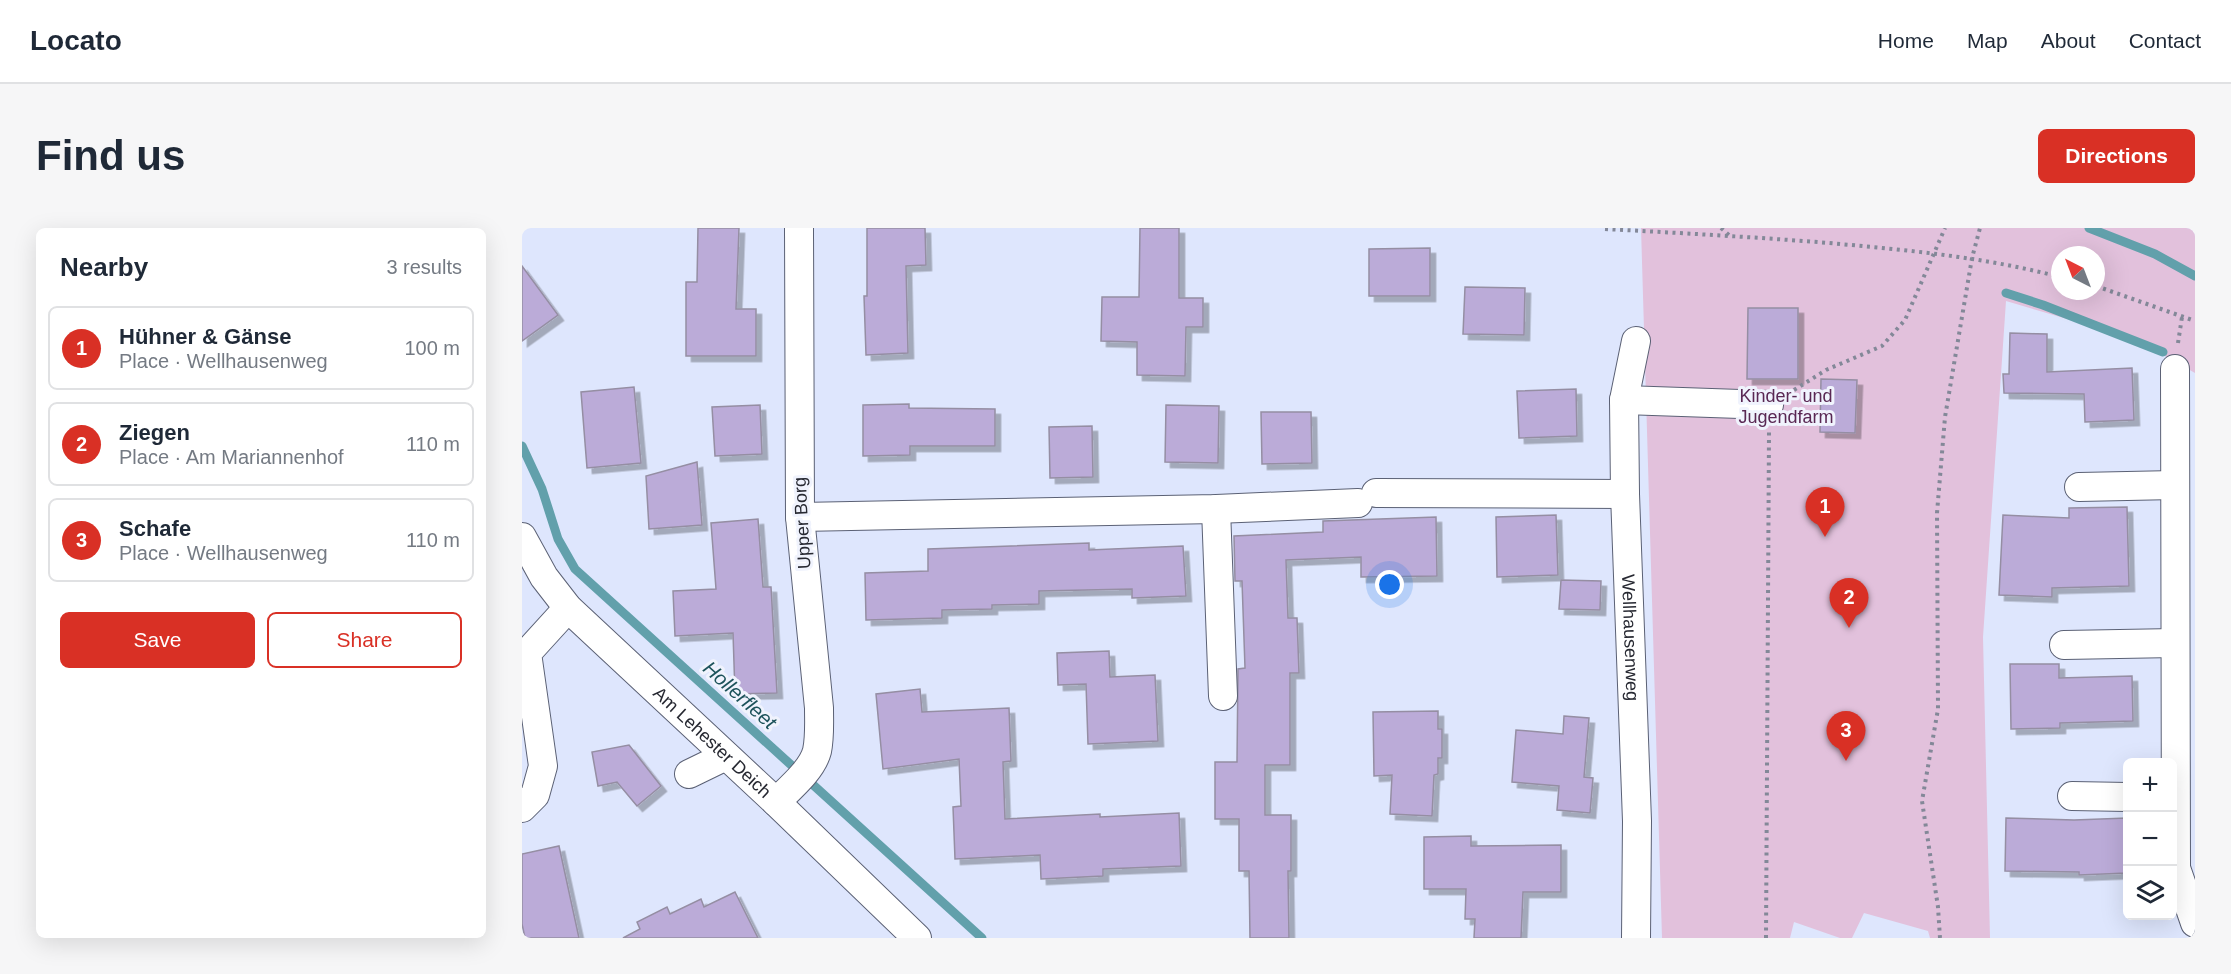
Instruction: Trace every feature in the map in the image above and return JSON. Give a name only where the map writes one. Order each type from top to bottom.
[{"type":"street","name":"Upper Borg","points":[[776,802],[802,774],[817,753],[819,738],[819,708],[800,517],[799,228]]},
{"type":"street","name":"Wellhausenweg","points":[[1636,340],[1624,400],[1625,494],[1637,821],[1636,938]]},
{"type":"street","points":[[2175,369],[2175,485],[2182,661],[2176,758]]},
{"type":"street","points":[[1624,400],[1769,405]]},
{"type":"street","points":[[2079,487],[2175,485]]},
{"type":"street","points":[[800,517],[1216,509],[1367,498],[1625,494]]},
{"type":"street","points":[[1216,509],[1223,696]]},
{"type":"street","name":"Am Lehester Deich","points":[[522,537],[544,578],[568,608],[776,802],[917,938]]},
{"type":"street","points":[[522,808],[535,795],[543,766],[527,653],[568,608]]},
{"type":"street","points":[[2064,645],[2182,661]]},
{"type":"street","points":[[688,774],[726,756]]},
{"type":"street","points":[[2072,796],[2123,797]]},
{"type":"street","points":[[2174,812],[2176,868],[2195,923]]},
{"type":"path","points":[[1721,228],[1730,235]]},
{"type":"path","points":[[1766,938],[1769,405],[1826,370],[1882,346],[1905,320],[1946,228]]},
{"type":"path","points":[[1940,938],[1938,907],[1922,801],[1938,709],[1937,513],[1945,417],[1972,258],[1980,228]]},
{"type":"path","points":[[1605,229],[1730,235],[1934,253],[1972,258],[2051,275]]},
{"type":"path","points":[[2105,289],[2195,321]]},
{"type":"green space","name":"Kinder- und Jugendfarm","points":[[1641,228],[2195,228],[2195,373],[2163,355],[2074,321],[2006,301],[1983,637],[1990,938],[1930,938],[1928,931],[1864,913],[1852,938],[1840,938],[1794,922],[1790,938],[1662,938]]},
{"type":"building","points":[[698,228],[739,228],[736,309],[756,309],[756,356],[686,356],[686,282],[697,282]]},
{"type":"building","points":[[867,228],[925,228],[926,265],[906,266],[908,353],[866,355],[864,296],[867,296]]},
{"type":"building","points":[[1140,228],[1179,228],[1179,298],[1203,298],[1203,327],[1186,327],[1185,376],[1137,375],[1137,342],[1101,341],[1102,297],[1139,297]]},
{"type":"building","points":[[1430,248],[1430,296],[1369,296],[1369,249]]},
{"type":"building","points":[[522,266],[558,315],[522,341]]},
{"type":"building","points":[[1465,287],[1525,288],[1524,335],[1463,334]]},
{"type":"building","points":[[1748,308],[1798,308],[1798,379],[1747,379]]},
{"type":"building","points":[[2010,333],[2047,334],[2047,372],[2132,368],[2134,420],[2085,422],[2084,394],[2004,393],[2003,374],[2009,374]]},
{"type":"building","points":[[1821,379],[1857,380],[1855,433],[1820,432]]},
{"type":"building","points":[[634,387],[641,463],[587,468],[581,392]]},
{"type":"building","points":[[1576,389],[1577,436],[1519,438],[1517,391]]},
{"type":"building","points":[[909,404],[909,408],[995,409],[995,446],[910,446],[910,455],[863,456],[863,405]]},
{"type":"building","points":[[760,405],[762,454],[715,456],[712,407]]},
{"type":"building","points":[[1166,405],[1219,406],[1218,463],[1165,462]]},
{"type":"building","points":[[1261,412],[1311,412],[1312,463],[1262,464]]},
{"type":"building","points":[[1092,426],[1093,477],[1050,478],[1049,427]]},
{"type":"building","points":[[697,462],[702,525],[649,529],[646,476]]},
{"type":"building","points":[[2127,507],[2129,586],[2052,588],[2052,597],[1999,595],[2003,515],[2069,518],[2069,508]]},
{"type":"building","points":[[1556,515],[1558,575],[1497,577],[1496,517]]},
{"type":"building","points":[[1436,517],[1437,576],[1361,577],[1361,557],[1286,560],[1288,618],[1297,618],[1299,673],[1290,673],[1290,765],[1265,765],[1265,815],[1291,815],[1291,871],[1288,871],[1289,938],[1250,938],[1249,871],[1239,871],[1239,819],[1215,819],[1215,762],[1237,762],[1238,669],[1245,668],[1242,581],[1235,581],[1234,536],[1323,532],[1323,521]]},
{"type":"building","points":[[758,519],[763,587],[771,587],[777,693],[735,694],[733,633],[675,636],[673,591],[716,589],[711,523]]},
{"type":"building","points":[[1089,543],[1089,550],[1183,546],[1186,596],[1132,598],[1132,589],[1039,591],[1039,604],[992,605],[992,609],[942,610],[942,618],[866,620],[865,573],[928,571],[928,549]]},
{"type":"building","points":[[1561,580],[1601,581],[1600,610],[1559,609]]},
{"type":"building","points":[[1109,651],[1110,677],[1155,675],[1158,741],[1088,744],[1086,684],[1058,685],[1057,653]]},
{"type":"building","points":[[2010,664],[2059,664],[2059,678],[2132,676],[2133,721],[2060,723],[2060,728],[2011,729]]},
{"type":"building","points":[[920,689],[922,712],[1009,708],[1011,761],[1003,762],[1005,819],[1179,813],[1181,866],[1103,869],[1103,876],[1041,879],[1040,855],[955,859],[953,807],[961,806],[959,759],[883,769],[876,694]]},
{"type":"building","points":[[1438,711],[1438,729],[1442,729],[1442,758],[1438,758],[1438,774],[1434,775],[1432,816],[1390,814],[1392,775],[1374,776],[1373,712]]},
{"type":"building","points":[[1564,716],[1589,718],[1584,777],[1593,778],[1590,813],[1557,810],[1559,786],[1512,782],[1516,730],[1563,734]]},
{"type":"building","points":[[629,745],[661,786],[637,806],[617,782],[598,786],[592,752]]},
{"type":"building","points":[[2006,818],[2074,820],[2123,818],[2123,873],[2079,875],[2079,872],[2005,871]]},
{"type":"building","points":[[1471,836],[1471,846],[1561,845],[1561,892],[1523,892],[1521,938],[1474,938],[1475,919],[1465,919],[1466,889],[1424,889],[1424,837]]},
{"type":"building","points":[[559,846],[579,938],[525,938],[522,924],[522,854]]},
{"type":"building","points":[[735,892],[758,938],[623,938],[640,929],[637,922],[667,907],[670,914],[701,899],[704,907]]},
{"type":"waterway","points":[[2089,228],[2155,254],[2195,276]]},
{"type":"waterway","points":[[2006,293],[2163,352]]},
{"type":"waterway","name":"Hollerfleet","points":[[522,446],[542,489],[558,539],[575,569],[982,938]]},
{"type":"place","name":"Hühner & Gänse","points":[[1825,537]]},
{"type":"place","name":"Ziegen","points":[[1849,628]]},
{"type":"place","name":"Schafe","points":[[1846,761]]}]
